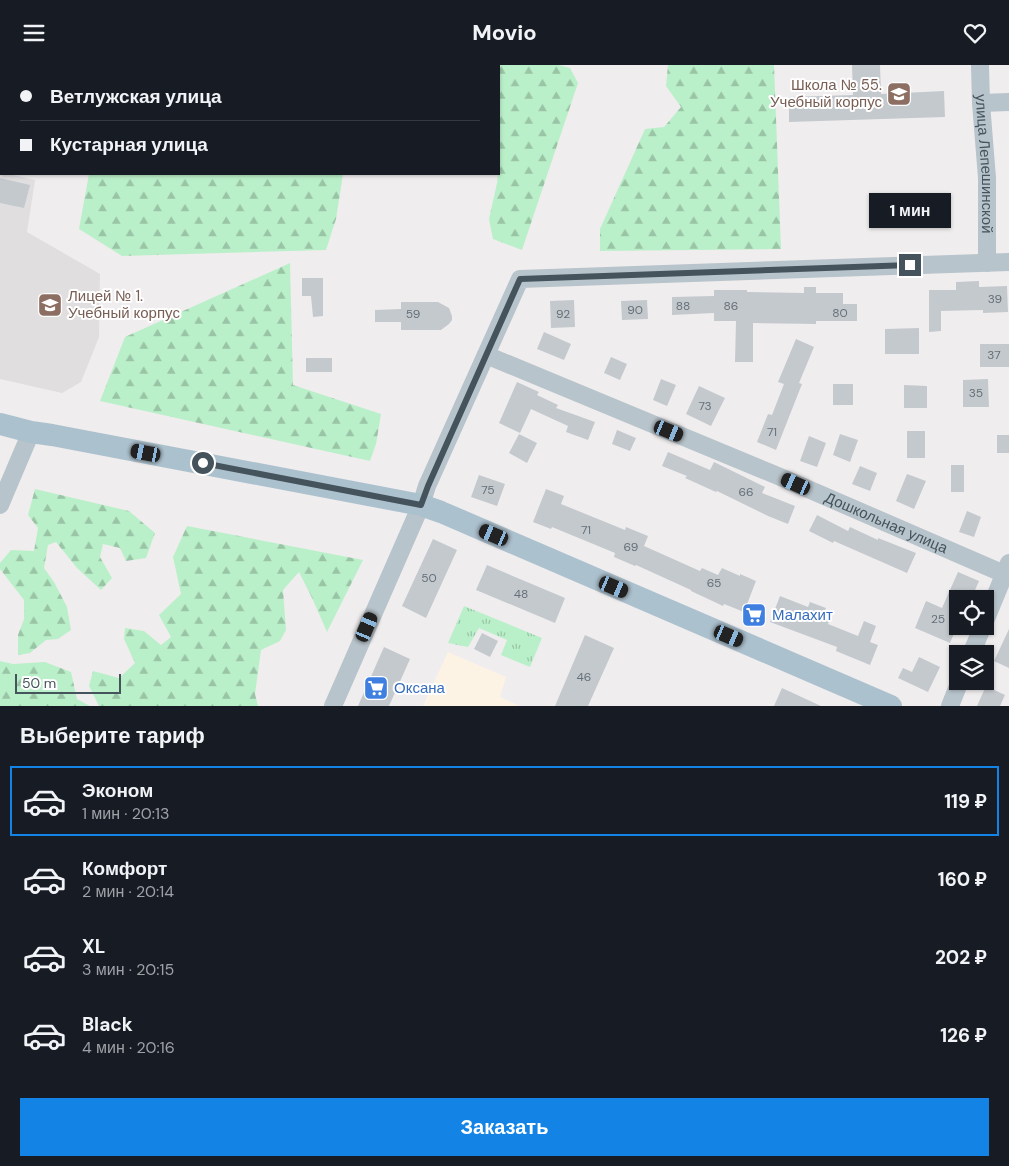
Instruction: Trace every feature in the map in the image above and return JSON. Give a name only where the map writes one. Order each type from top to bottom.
[{"type":"main road","points":[[0,424],[31,432],[61,436],[421,505],[891,706]]},
{"type":"street","name":"улица Лепешинской","points":[[980,65],[987,178],[987,263]]},
{"type":"street","points":[[981,103],[1009,102]]},
{"type":"street","points":[[333,706],[520,279],[1009,262]]},
{"type":"street","name":"Дошкольная улица","points":[[486,355],[1008,571]]},
{"type":"street","points":[[0,505],[31,432]]},
{"type":"street","points":[[994,601],[1008,571]]},
{"type":"street","points":[[950,706],[956,690]]},
{"type":"shaded area","name":"Лицей № 1. Учебный корпус","points":[[0,175],[13,175],[35,180],[27,232],[100,274],[99,337],[81,382],[62,393],[0,379]]},
{"type":"shaded area","points":[[448,652],[506,677],[500,697],[519,706],[423,706]]},
{"type":"green space","points":[[500,65],[559,65],[570,68],[578,83],[522,250],[493,239],[489,219],[498,175],[500,175]]},
{"type":"green space","points":[[668,65],[774,65],[781,249],[600,251],[600,229],[645,129],[664,127],[681,107],[666,86]]},
{"type":"green space","points":[[89,175],[343,175],[336,219],[326,250],[122,256],[79,229]]},
{"type":"green space","points":[[290,263],[293,385],[381,414],[376,444],[370,461],[100,401],[125,337]]},
{"type":"green space","points":[[35,489],[129,511],[155,533],[146,558],[126,561],[120,548],[103,544],[100,557],[112,578],[101,590],[77,568],[56,542],[48,545],[44,568],[54,582],[67,607],[71,630],[58,639],[46,640],[30,653],[18,655],[18,635],[24,619],[24,600],[0,569],[0,563],[11,550],[34,551],[38,528],[28,515]]},
{"type":"green space","points":[[187,526],[363,560],[327,632],[299,572],[283,590],[286,630],[280,641],[261,650],[255,694],[258,706],[99,706],[89,686],[93,671],[119,678],[135,663],[124,639],[125,628],[144,631],[161,645],[171,637],[159,615],[181,594],[173,557]]},
{"type":"green space","points":[[464,606],[542,638],[530,667],[501,655],[507,640],[479,628],[468,647],[448,643]]},
{"type":"green space","points":[[0,661],[13,664],[45,662],[71,672],[77,699],[90,706],[0,706]]},
{"type":"building","name":"Школа № 55. Учебный корпус","points":[[852,65],[880,65],[881,94],[944,91],[945,117],[789,122],[789,97],[853,95]]},
{"type":"building","points":[[0,178],[30,185],[24,208],[0,203]]},
{"type":"building","points":[[302,278],[323,278],[323,316],[313,317],[311,296],[302,296]]},
{"type":"building","points":[[979,281],[979,287],[1007,286],[1008,312],[983,313],[983,310],[941,311],[941,331],[929,332],[929,290],[956,290],[956,282]]},
{"type":"building","points":[[804,287],[816,287],[816,293],[843,293],[843,304],[857,304],[857,321],[816,321],[816,324],[753,323],[753,362],[735,362],[736,321],[714,321],[714,313],[672,315],[672,297],[714,296],[714,290],[804,293]]},
{"type":"building","points":[[574,300],[575,327],[551,328],[550,301]]},
{"type":"building","points":[[647,300],[648,319],[622,320],[621,301]]},
{"type":"building","points":[[401,302],[438,302],[449,308],[452,320],[441,330],[401,330],[401,322],[375,322],[375,310],[401,309]]},
{"type":"building","points":[[919,328],[919,354],[885,354],[885,329]]},
{"type":"building","points":[[544,332],[571,344],[564,360],[537,349]]},
{"type":"building","points":[[796,339],[814,347],[799,383],[802,384],[776,450],[757,442],[768,414],[772,415],[784,384],[778,382]]},
{"type":"building","points":[[980,344],[1009,344],[1009,367],[980,367]]},
{"type":"building","points":[[611,357],[627,364],[620,380],[604,373]]},
{"type":"building","points":[[306,358],[332,358],[332,372],[306,372]]},
{"type":"building","points":[[661,379],[676,385],[667,406],[653,400]]},
{"type":"building","points":[[988,379],[989,407],[963,407],[963,380]]},
{"type":"building","points":[[517,382],[539,392],[537,395],[558,405],[556,408],[595,422],[588,440],[566,432],[568,426],[531,409],[520,433],[499,423]]},
{"type":"building","points":[[833,384],[853,384],[853,405],[833,405]]},
{"type":"building","points":[[904,385],[927,386],[927,408],[904,408]]},
{"type":"building","points":[[699,386],[725,398],[711,426],[686,414]]},
{"type":"building","points":[[617,430],[636,438],[630,451],[612,444]]},
{"type":"building","points":[[907,431],[925,431],[925,458],[907,458]]},
{"type":"building","points":[[519,434],[537,443],[527,463],[509,453]]},
{"type":"building","points":[[840,434],[858,440],[850,462],[833,455]]},
{"type":"building","points":[[997,435],[1009,435],[1009,453],[997,453]]},
{"type":"building","points":[[809,436],[826,443],[817,467],[800,461]]},
{"type":"building","points":[[668,452],[710,470],[714,462],[765,487],[762,493],[795,506],[788,524],[662,466]]},
{"type":"building","points":[[951,465],[964,465],[964,492],[951,492]]},
{"type":"building","points":[[860,466],[877,473],[870,491],[852,484]]},
{"type":"building","points":[[907,474],[926,481],[914,509],[896,501]]},
{"type":"building","points":[[479,475],[505,484],[497,506],[471,497]]},
{"type":"building","points":[[546,489],[564,496],[561,504],[625,530],[626,527],[648,536],[644,546],[700,571],[702,568],[718,575],[722,568],[756,581],[744,612],[724,604],[723,606],[636,565],[614,557],[615,553],[552,527],[551,529],[533,522]]},
{"type":"building","points":[[967,511],[981,517],[974,537],[959,532]]},
{"type":"building","points":[[817,515],[848,531],[850,527],[878,540],[878,538],[916,553],[907,573],[834,541],[833,543],[809,531]]},
{"type":"building","points":[[433,539],[457,550],[426,618],[402,606]]},
{"type":"building","points":[[487,565],[565,598],[555,623],[476,590]]},
{"type":"building","points":[[958,572],[979,581],[975,590],[950,590]]},
{"type":"building","points":[[949,592],[949,635],[953,635],[950,643],[915,628],[926,601],[942,608]]},
{"type":"building","points":[[780,596],[808,607],[810,602],[826,608],[822,618],[829,621],[828,624],[858,636],[864,621],[876,626],[870,642],[878,645],[870,665],[836,651],[837,647],[770,622]]},
{"type":"building","points":[[1009,629],[1009,668],[994,661]]},
{"type":"building","points":[[482,633],[498,641],[490,657],[474,649]]},
{"type":"building","points":[[585,635],[614,648],[588,706],[555,706]]},
{"type":"building","points":[[384,647],[410,659],[389,706],[358,706]]},
{"type":"building","points":[[919,657],[940,667],[928,692],[898,678],[903,668],[912,672]]},
{"type":"building","points":[[782,688],[821,706],[774,706]]},
{"type":"building","points":[[984,690],[994,690],[1005,695],[1000,706],[977,706]]},
{"type":"place","name":"Школа № 55. Учебный корпус","points":[[899,94]]},
{"type":"place","name":"Лицей № 1. Учебный корпус","points":[[50,305]]},
{"type":"place","name":"Малахит","points":[[754,615]]},
{"type":"place","name":"Оксана","points":[[376,688]]},
{"type":"route","points":[[203,463],[421,505],[520,279],[910,265]]}]
